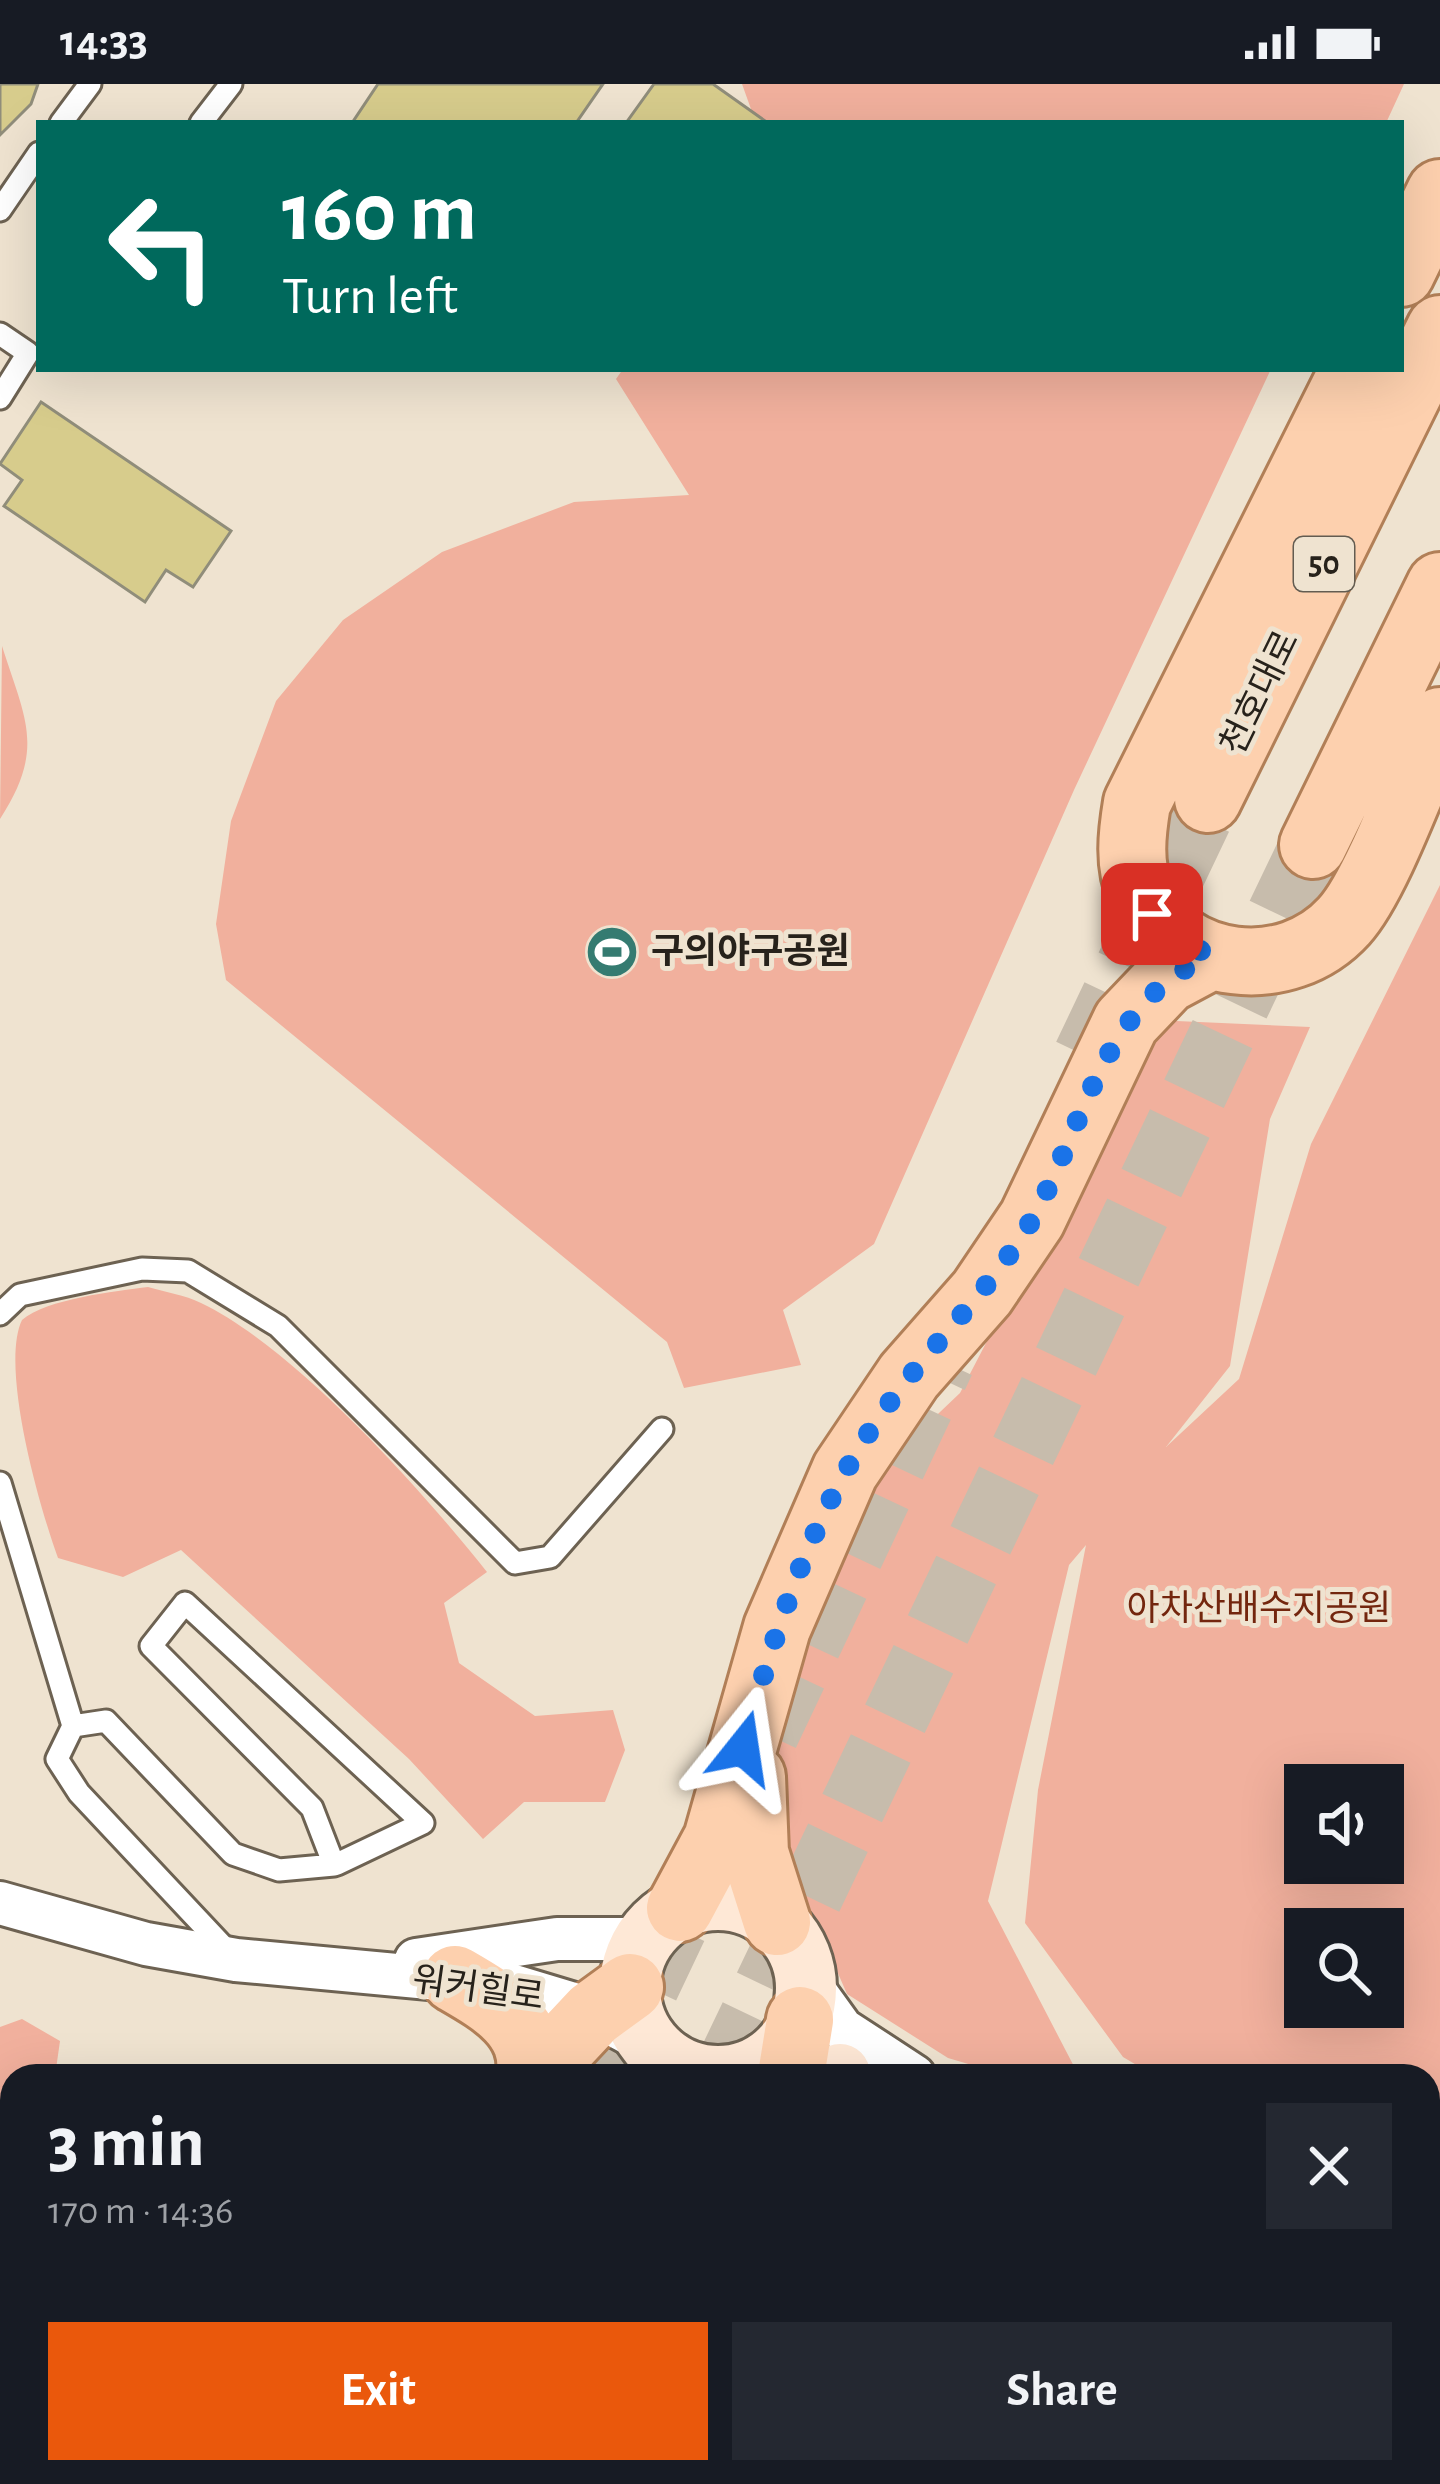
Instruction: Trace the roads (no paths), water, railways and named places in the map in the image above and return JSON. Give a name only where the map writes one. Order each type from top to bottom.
[{"type":"main road","points":[[1404,266],[1440,193]]},
{"type":"main road","name":"천호대로","points":[[1208,799],[1440,329]]},
{"type":"main road","points":[[1126,1022],[1138,917],[1132,864],[1137,803],[1352,372]]},
{"type":"main road","points":[[1313,845],[1440,586]]},
{"type":"main road","points":[[1132,864],[1152,914],[1209,957],[1253,962],[1278,959],[1322,940],[1358,902],[1440,721]]},
{"type":"main road","points":[[640,1979],[717,1839],[778,1628],[845,1471],[898,1391],[982,1293],[1032,1219],[1126,1022],[1166,980],[1209,957]]},
{"type":"main road","points":[[754,1707],[752,1825],[762,1882],[777,1922],[795,1944],[810,2054],[774,2064]]},
{"type":"main road","points":[[545,2064],[720,1899],[740,1902],[777,1922]]},
{"type":"main road","points":[[455,1979],[504,2007],[526,2045],[530,2064]]},
{"type":"main road","points":[[640,1979],[685,2064]]},
{"type":"street","name":"워커힐로","points":[[0,1903],[146,1944],[236,1960],[514,1986],[640,1979]]},
{"type":"street","name":"워커힐로","points":[[295,1967],[418,1960],[557,1939],[640,1979]]},
{"type":"street","points":[[810,2054],[842,2029],[896,2064]]},
{"type":"lane","points":[[63,120],[90,84]]},
{"type":"lane","points":[[203,120],[231,84]]},
{"type":"lane","points":[[0,210],[36,158]]},
{"type":"lane","points":[[0,334],[33,346],[0,398]]},
{"type":"lane","points":[[0,1314],[20,1295],[142,1269],[188,1271],[278,1326],[514,1563],[550,1557],[662,1429]]},
{"type":"lane","points":[[0,1484],[74,1726],[57,1759],[79,1793],[236,1960]]},
{"type":"lane","points":[[74,1726],[106,1721],[233,1854],[280,1870],[335,1865],[423,1823],[185,1603],[151,1646],[312,1808],[335,1865]]},
{"type":"tunnel","points":[[1086,1056],[1208,799]]},
{"type":"tunnel","points":[[730,2064],[1313,845]]},
{"type":"tunnel","points":[[766,1734],[942,1361]]},
{"type":"tunnel","points":[[610,2064],[706,1860]]},
{"type":"place","name":"구의야구공원","points":[[612,952]]},
{"type":"park label","name":"아차산배수지공원","points":[[1259,1609]]}]
